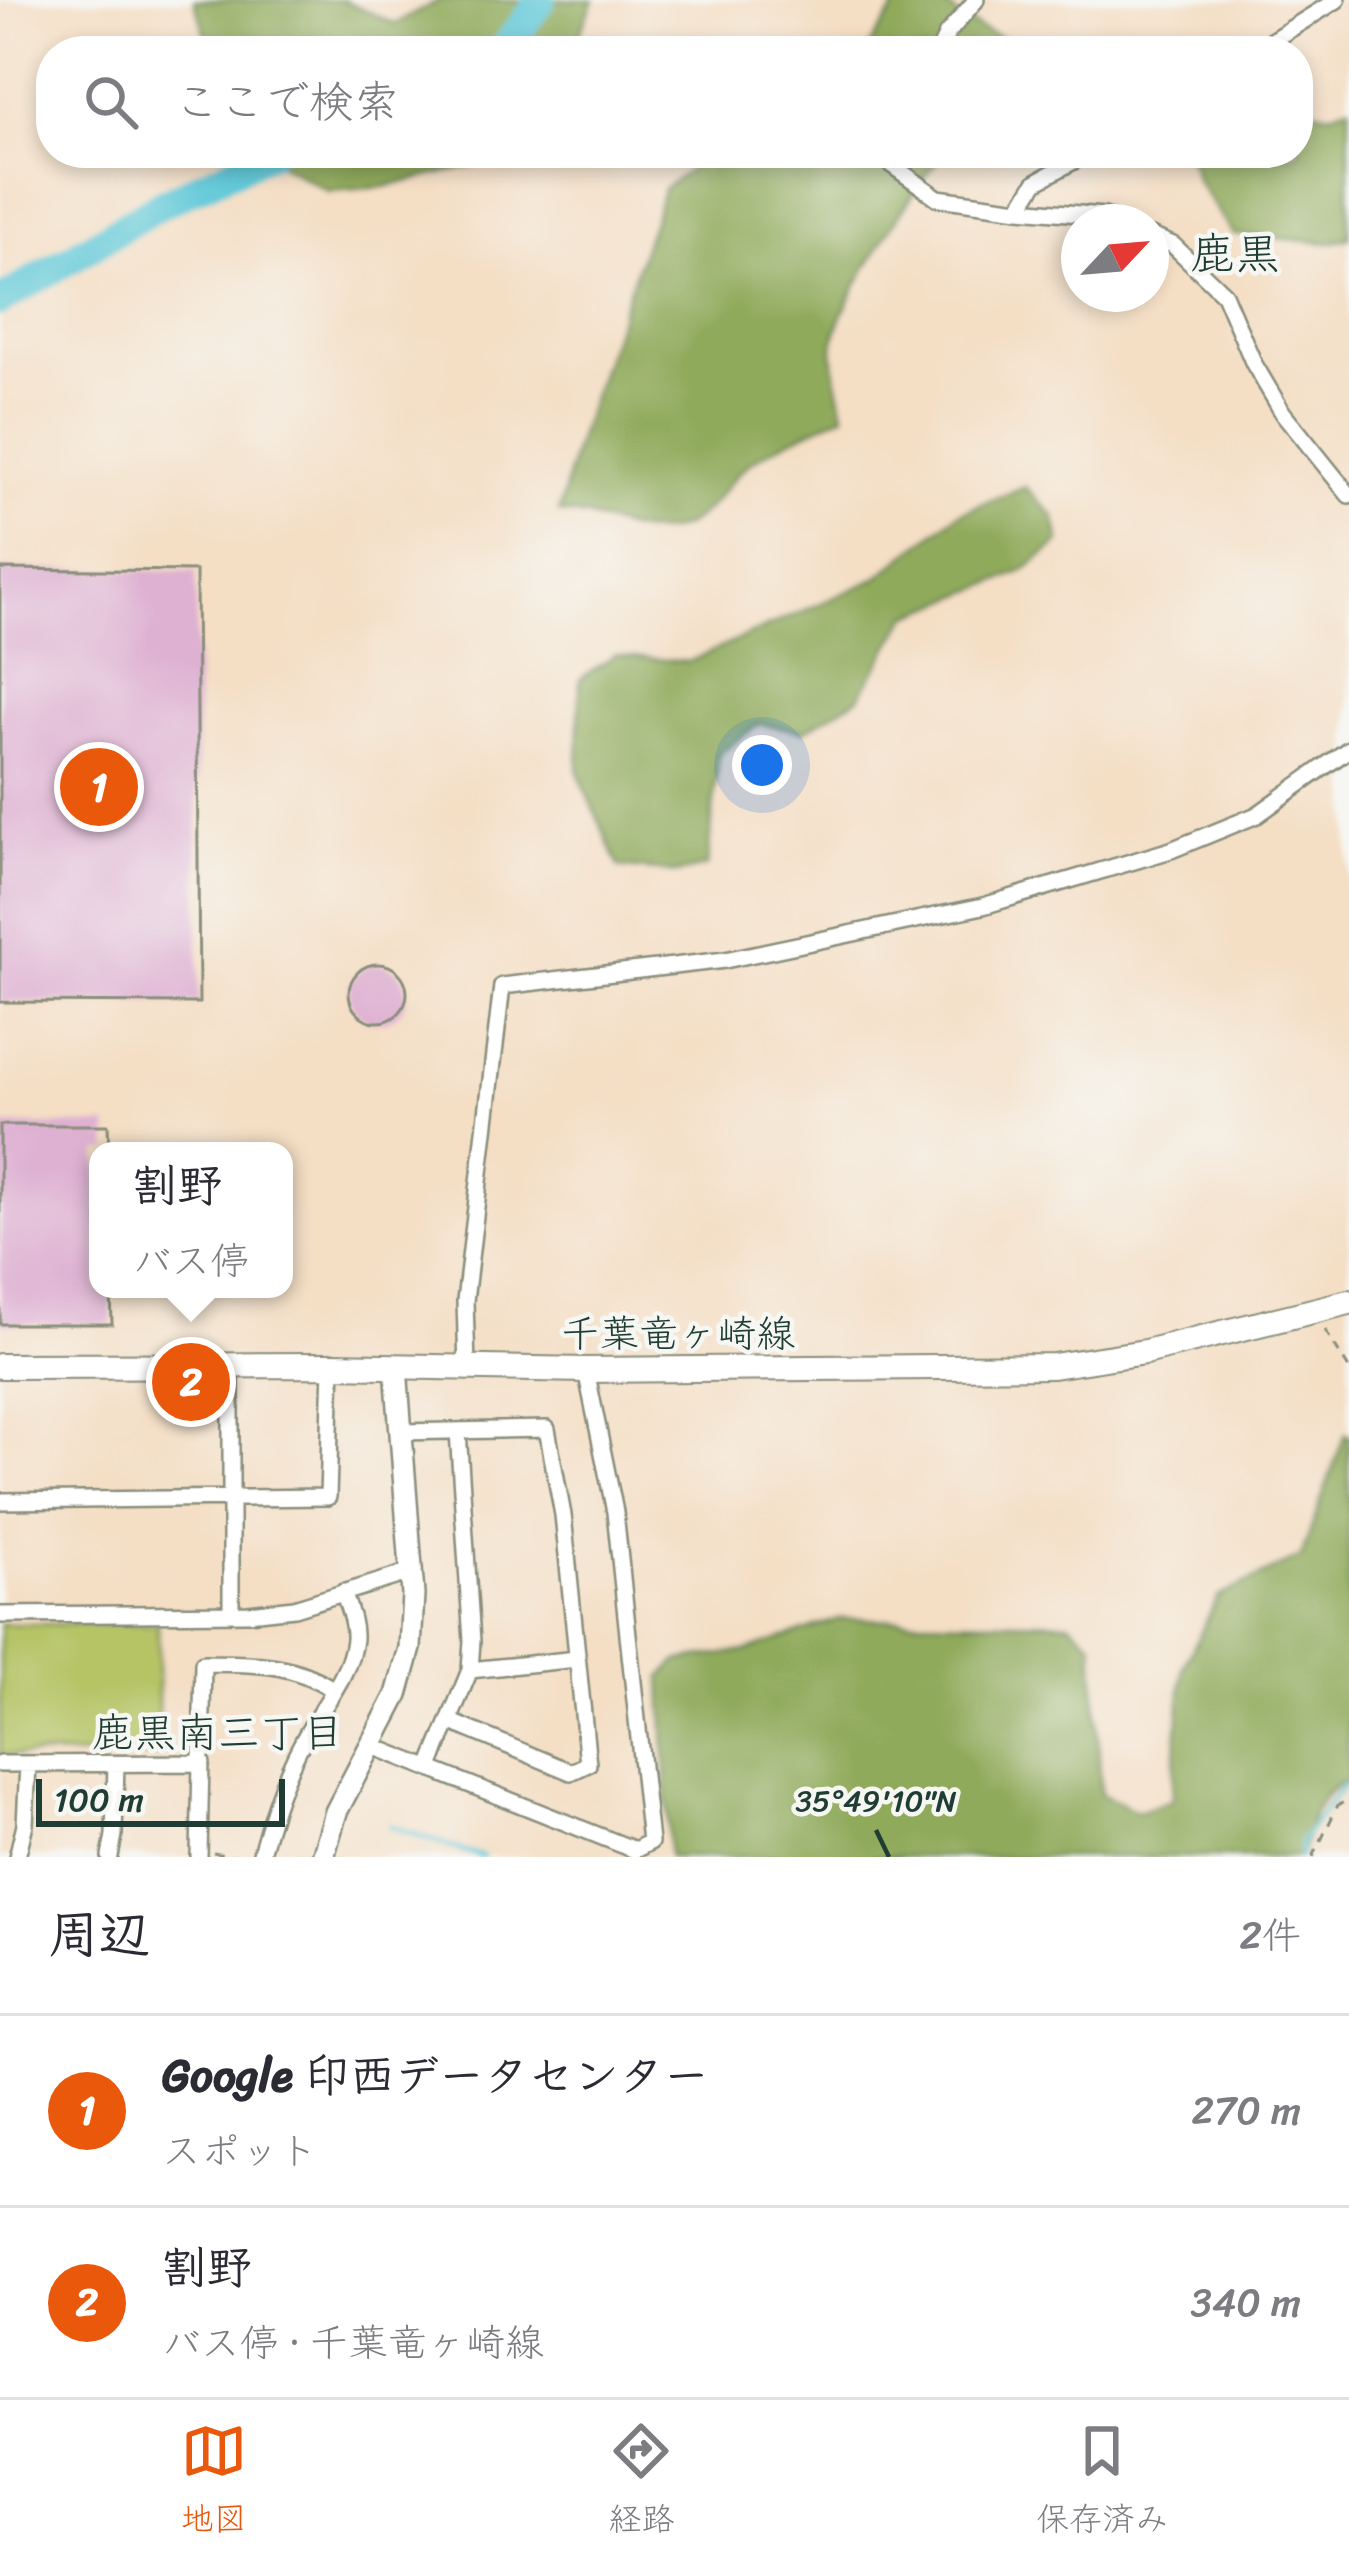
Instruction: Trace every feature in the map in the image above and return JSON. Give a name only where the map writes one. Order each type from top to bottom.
[{"type":"main road","name":"千葉竜ヶ崎線","points":[[0,1366],[586,1370],[1053,1366],[1145,1352],[1349,1302]]},
{"type":"street","points":[[945,36],[976,0]]},
{"type":"street","points":[[1280,36],[1337,0]]},
{"type":"street","points":[[896,168],[938,198],[1061,212]]},
{"type":"street","points":[[1019,209],[1036,182],[1061,168]]},
{"type":"street","points":[[1169,243],[1224,294],[1254,364],[1282,413],[1349,495]]},
{"type":"street","points":[[467,1368],[465,1301],[502,986],[725,960],[983,906],[1171,850],[1258,815],[1349,748]]},
{"type":"street","points":[[0,1502],[328,1497],[332,1365]]},
{"type":"street","points":[[231,1366],[231,1613]]},
{"type":"street","points":[[323,1857],[336,1812],[398,1694],[413,1623],[397,1367]]},
{"type":"street","points":[[370,1745],[635,1850],[650,1842],[616,1512],[586,1370]]},
{"type":"street","points":[[400,1432],[547,1429],[563,1515],[588,1764],[572,1772],[448,1721]]},
{"type":"street","points":[[430,1767],[470,1670],[472,1607],[458,1431]]},
{"type":"street","points":[[0,1615],[294,1608],[411,1572]]},
{"type":"street","points":[[260,1857],[274,1801],[354,1640],[343,1592]]},
{"type":"street","points":[[470,1670],[577,1659]]},
{"type":"street","points":[[199,1854],[203,1663],[277,1664],[307,1673],[333,1689]]},
{"type":"street","points":[[0,1764],[202,1763]]},
{"type":"street","points":[[17,1857],[25,1824],[28,1764]]},
{"type":"street","points":[[110,1857],[116,1764]]},
{"type":"path","points":[[1314,1310],[1349,1369]]},
{"type":"path","points":[[1313,1857],[1338,1805],[1349,1800]]},
{"type":"path","points":[[199,1854],[237,1857]]},
{"type":"green space","points":[[194,0],[343,0],[395,24],[440,0],[594,0],[578,36],[207,36]]},
{"type":"green space","points":[[901,0],[939,0],[972,24],[999,36],[876,36]]},
{"type":"green space","points":[[1349,105],[1349,238],[1330,243],[1233,234],[1193,168],[1313,168],[1313,109],[1330,113]]},
{"type":"green space","points":[[287,168],[465,168],[383,187],[328,191]]},
{"type":"green space","points":[[692,168],[933,168],[881,243],[840,321],[833,357],[844,414],[755,459],[691,522],[652,532],[559,513],[574,451],[664,188]]},
{"type":"green space","points":[[1025,487],[1054,516],[1060,542],[1024,571],[908,616],[859,697],[804,731],[759,724],[719,753],[707,866],[679,873],[619,867],[578,772],[580,679],[615,655],[688,662],[876,579],[959,513]]},
{"type":"green space","points":[[1345,1434],[1349,1436],[1349,1779],[1321,1801],[1301,1857],[669,1857],[662,1677],[678,1661],[745,1651],[839,1619],[1070,1622],[1093,1643],[1101,1794],[1138,1812],[1172,1800],[1183,1668],[1218,1597],[1301,1557]]},
{"type":"green space","points":[[0,1624],[158,1624],[158,1756],[0,1755]]},
{"type":"building","points":[[0,569],[196,571],[199,1003],[0,1002]]},
{"type":"building","points":[[378,964],[399,972],[407,993],[399,1014],[378,1022],[357,1014],[349,993],[357,972]]},
{"type":"building","points":[[0,1125],[108,1125],[109,1142],[89,1142],[89,1298],[111,1298],[112,1324],[0,1324]]},
{"type":"waterway","points":[[514,36],[541,0]]},
{"type":"waterway","points":[[0,301],[161,204],[237,168]]},
{"type":"waterway","points":[[1300,1857],[1301,1841],[1349,1784]]},
{"type":"waterway","points":[[390,1826],[483,1857]]},
{"type":"place","name":"Google 印西データセンター","points":[[99,787]]},
{"type":"place","name":"割野","points":[[191,1382]]},
{"type":"district","name":"鹿黒","points":[[1235,253]]},
{"type":"district","name":"鹿黒南三丁目","points":[[218,1732]]}]
